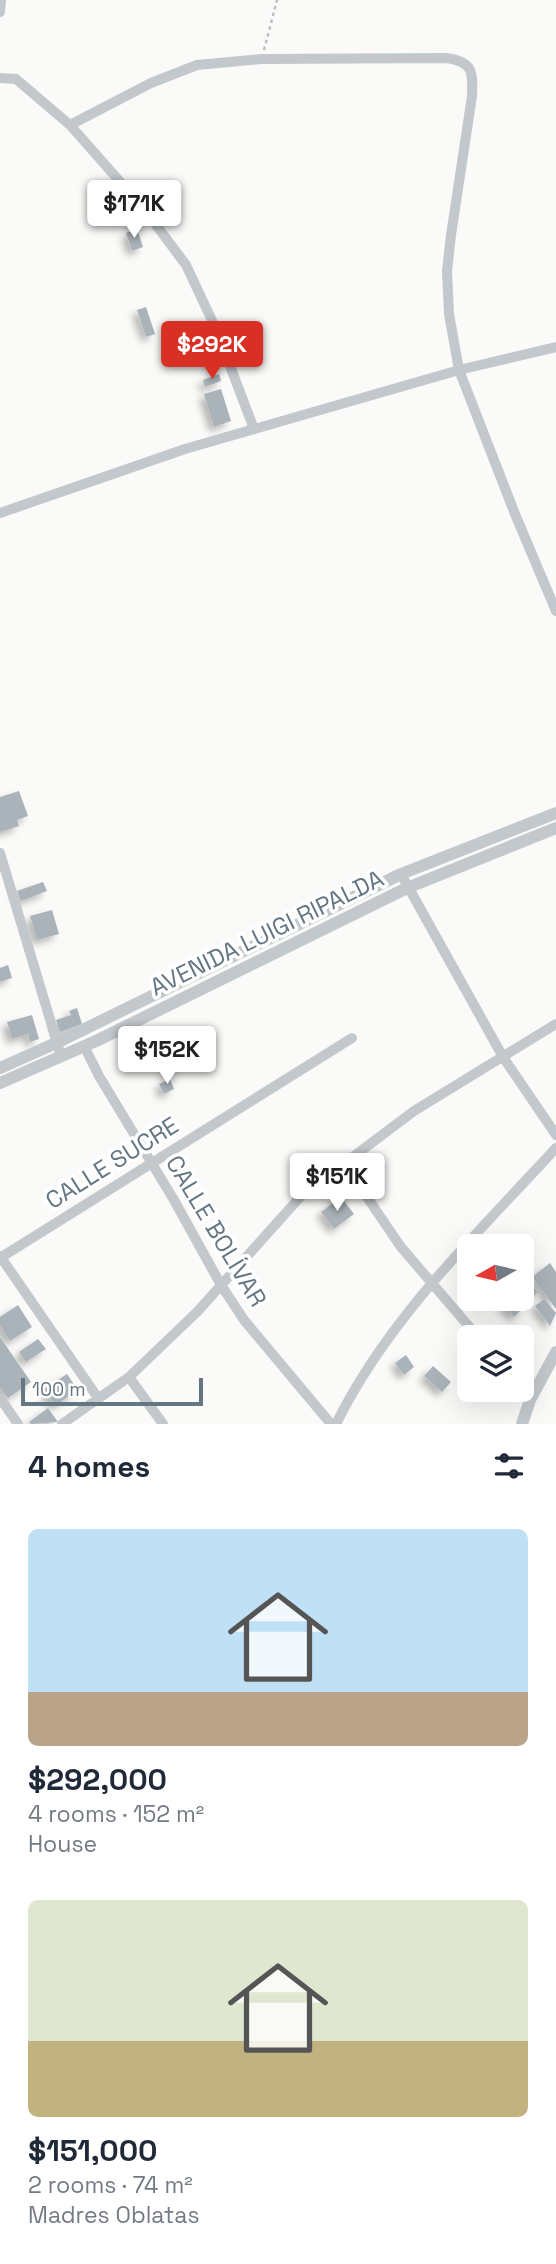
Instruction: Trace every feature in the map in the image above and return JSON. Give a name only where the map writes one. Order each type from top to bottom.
[{"type":"street","points":[[0,12],[1,0]]},
{"type":"street","points":[[70,125],[175,72],[197,65],[261,59],[447,58],[460,60],[470,68],[472,96],[447,271],[449,314],[459,370],[556,611]]},
{"type":"street","points":[[0,78],[16,79],[70,125],[145,210],[187,265],[216,329],[254,429]]},
{"type":"street","points":[[0,513],[185,449],[459,370],[556,347]]},
{"type":"street","name":"AVENIDA LUIGI RIPALDA","points":[[0,1068],[401,874],[556,813]]},
{"type":"street","name":"AVENIDA LUIGI RIPALDA","points":[[0,1083],[84,1046],[407,888],[556,828]]},
{"type":"street","points":[[0,853],[61,1056]]},
{"type":"street","points":[[401,874],[503,1057],[556,1135]]},
{"type":"street","points":[[62,1424],[129,1377],[197,1312],[301,1196],[414,1111],[556,1024]]},
{"type":"street","name":"CALLE SUCRE","points":[[0,1257],[352,1038]]},
{"type":"street","name":"CALLE BOLÍVAR","points":[[84,1046],[221,1285],[244,1320],[334,1424]]},
{"type":"street","points":[[334,1424],[394,1329],[556,1148]]},
{"type":"street","points":[[343,1162],[401,1247],[468,1325]]},
{"type":"street","points":[[0,1257],[98,1398]]},
{"type":"street","points":[[534,1393],[556,1352]]},
{"type":"street","points":[[129,1377],[163,1424]]},
{"type":"street","points":[[0,1398],[18,1424]]},
{"type":"street","points":[[522,1424],[529,1402]]},
{"type":"path","points":[[261,59],[277,0]]},
{"type":"building","points":[[137,229],[143,247],[132,251],[126,233]]},
{"type":"building","points":[[146,307],[155,334],[146,337],[137,310]]},
{"type":"building","points":[[219,374],[221,381],[205,387],[203,380]]},
{"type":"building","points":[[221,389],[231,421],[214,427],[204,394]]},
{"type":"building","points":[[19,791],[28,816],[17,820],[19,826],[0,832],[0,797]]},
{"type":"building","points":[[43,882],[47,891],[21,901],[17,891]]},
{"type":"building","points":[[52,910],[59,934],[37,940],[30,916]]},
{"type":"building","points":[[8,965],[12,978],[0,982],[0,968]]},
{"type":"building","points":[[77,1008],[82,1024],[60,1032],[56,1020],[71,1015],[69,1011]]},
{"type":"building","points":[[32,1015],[39,1039],[30,1042],[28,1034],[12,1039],[7,1022]]},
{"type":"building","points":[[170,1079],[174,1089],[164,1094],[159,1084]]},
{"type":"building","points":[[341,1197],[354,1214],[334,1229],[321,1212]]},
{"type":"building","points":[[550,1263],[556,1272],[556,1309],[534,1280],[534,1275]]},
{"type":"building","points":[[544,1299],[556,1313],[550,1326],[535,1306]]},
{"type":"building","points":[[18,1305],[32,1327],[10,1341],[0,1326],[0,1317]]},
{"type":"building","points":[[509,1311],[520,1311],[514,1317]]},
{"type":"building","points":[[0,1337],[31,1382],[8,1398],[0,1388]]},
{"type":"building","points":[[38,1339],[46,1349],[26,1362],[19,1352]]},
{"type":"building","points":[[406,1355],[414,1367],[404,1375],[395,1363]]},
{"type":"building","points":[[433,1366],[451,1382],[442,1392],[424,1376]]},
{"type":"building","points":[[67,1374],[78,1390],[55,1406],[44,1389]]},
{"type":"building","points":[[48,1408],[58,1422],[29,1422]]}]
